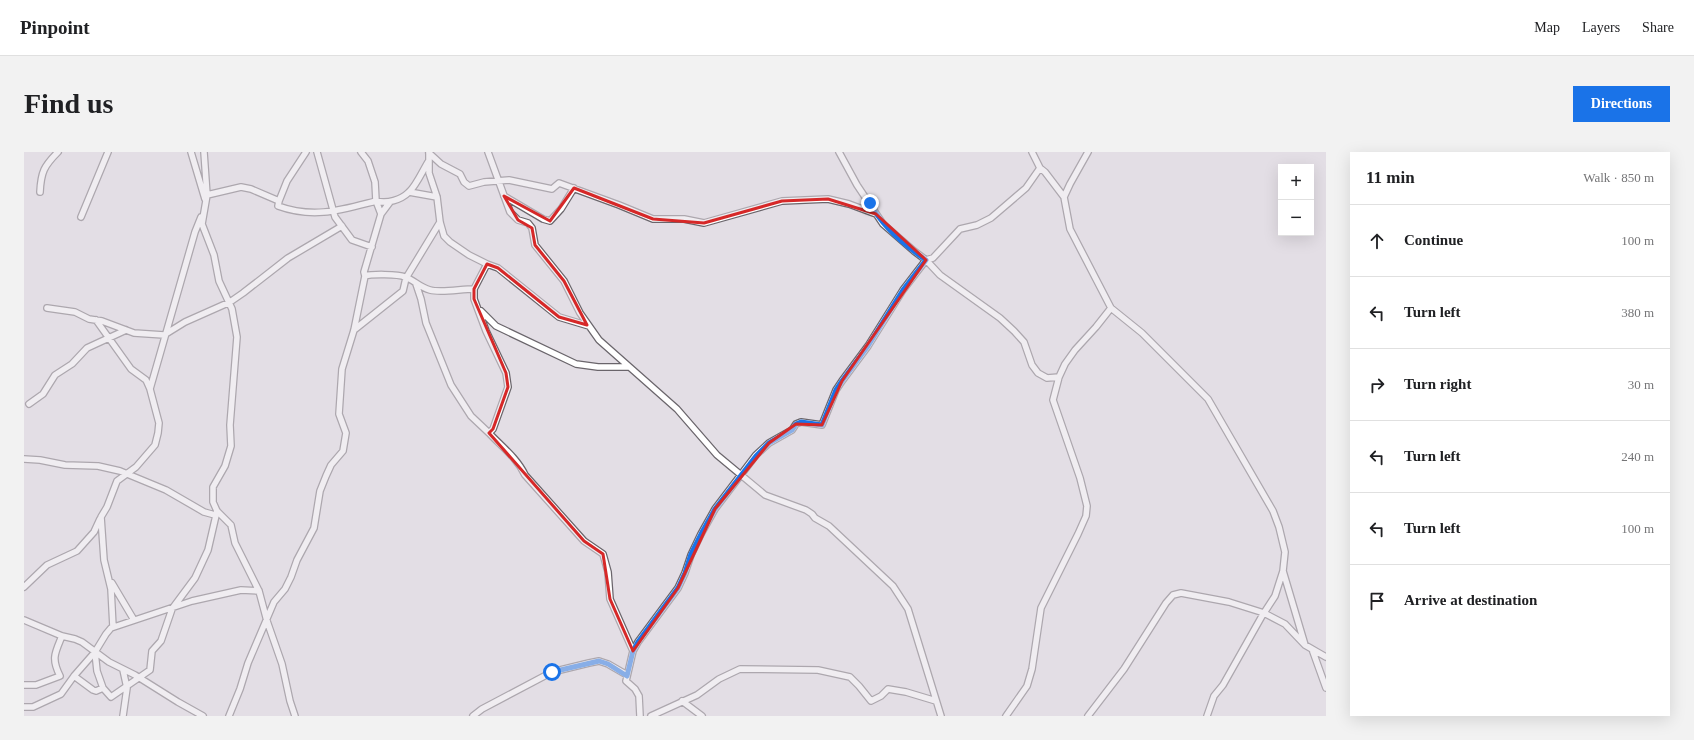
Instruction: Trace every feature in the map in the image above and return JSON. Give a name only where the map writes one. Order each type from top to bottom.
[{"type":"street","points":[[40,192],[41,176],[54,152]]},
{"type":"street","points":[[50,160],[58,152]]},
{"type":"street","points":[[81,217],[108,152]]},
{"type":"street","points":[[191,152],[206,201]]},
{"type":"street","points":[[150,389],[195,232],[206,201],[207,195],[204,152]]},
{"type":"street","points":[[306,152],[286,180],[279,201],[278,206],[291,211],[334,212],[376,201],[383,203],[390,202],[409,192],[430,160]]},
{"type":"street","points":[[317,152],[334,212],[342,226],[352,240],[372,247]]},
{"type":"street","points":[[361,152],[368,161],[375,182],[376,201],[381,214]]},
{"type":"street","points":[[429,152],[441,164],[460,174],[464,182],[469,186],[498,180],[509,180],[552,189],[559,183],[653,219],[684,219],[704,223],[782,201],[828,199],[849,204],[876,214]]},
{"type":"street","points":[[429,152],[429,173],[437,197],[440,222],[444,236],[469,255],[498,268],[559,317],[589,326]]},
{"type":"street","points":[[488,152],[510,212],[518,220],[528,223],[532,228],[535,245],[564,281],[598,340],[677,409],[717,455],[765,495],[806,510],[815,518],[829,526],[893,586],[908,609],[940,716]]},
{"type":"street","points":[[839,152],[876,214],[892,232],[926,260],[940,275],[1000,318],[1014,331],[1024,342],[1032,366],[1038,373],[1047,378],[1059,377]]},
{"type":"street","points":[[1032,152],[1038,161],[1040,168],[1045,172],[1064,197],[1070,230],[1111,308],[1142,333],[1208,399],[1217,412],[1273,511],[1279,527],[1285,552],[1283,571],[1276,596],[1264,613],[1223,685],[1214,696],[1207,716]]},
{"type":"street","points":[[1064,197],[1088,152]]},
{"type":"street","points":[[640,716],[639,696],[635,689],[626,681],[633,651],[678,588],[691,554],[709,519],[741,474],[769,443],[792,430],[796,424],[801,422],[822,425],[836,390],[868,346],[903,290],[926,260],[933,258],[960,229],[977,225],[991,218],[1026,188],[1040,168]]},
{"type":"street","points":[[207,195],[241,187],[251,189],[279,201]]},
{"type":"street","points":[[504,196],[543,220],[550,221],[562,209],[574,188]]},
{"type":"street","points":[[409,192],[437,197]]},
{"type":"street","points":[[229,716],[240,689],[248,662],[274,602],[285,589],[291,578],[297,560],[314,528],[320,491],[326,476],[331,465],[343,451],[346,433],[339,414],[342,369],[354,330],[365,276],[364,272],[381,214],[390,202]]},
{"type":"street","points":[[95,652],[97,672],[103,688],[111,697],[150,670],[152,651],[161,641],[172,609],[195,578],[208,550],[216,513],[212,494],[213,487],[224,466],[231,446],[230,425],[237,349],[235,322],[230,302],[219,281],[214,255],[202,224],[203,213]]},
{"type":"street","points":[[354,330],[403,291],[406,278],[440,222]]},
{"type":"street","points":[[47,308],[66,309],[89,319],[102,321],[134,333],[164,335],[185,322],[230,302],[288,258],[342,226]]},
{"type":"street","points":[[487,264],[474,289],[474,299],[486,331],[506,373],[508,387],[494,429],[489,433]]},
{"type":"street","points":[[365,276],[380,275],[406,278],[431,290],[474,289]]},
{"type":"street","points":[[416,284],[426,323],[451,385],[471,416],[514,459],[521,467],[525,475],[584,541],[603,554],[608,572],[610,599],[633,651]]},
{"type":"street","points":[[1006,716],[1027,686],[1032,669],[1041,608],[1078,534],[1086,516],[1088,506],[1053,400],[1059,377],[1072,355],[1111,308]]},
{"type":"street","points":[[479,309],[496,326],[576,364],[598,367],[628,367]]},
{"type":"street","points":[[24,587],[47,565],[77,551],[94,532],[118,481],[136,467],[155,445],[159,423],[150,389],[146,380],[131,369],[96,320]]},
{"type":"street","points":[[29,404],[43,394],[55,375],[72,364],[87,348],[126,330]]},
{"type":"street","points":[[24,459],[40,460],[65,465],[98,466],[128,474],[166,490],[204,512],[216,513],[231,525],[235,543],[259,592],[267,621],[282,664],[290,701],[295,716]]},
{"type":"street","points":[[101,517],[104,560],[111,589],[114,627]]},
{"type":"street","points":[[1283,571],[1305,645],[1312,649],[1326,688]]},
{"type":"street","points":[[109,578],[134,620]]},
{"type":"street","points":[[24,706],[33,707],[61,694],[74,676],[95,652],[110,628],[153,613],[172,609],[192,601],[241,590],[259,592]]},
{"type":"street","points":[[1088,716],[1124,669],[1166,603],[1173,595],[1181,593],[1229,602],[1264,613],[1285,624],[1305,645],[1326,657]]},
{"type":"street","points":[[24,620],[62,636],[76,639],[123,670],[140,678],[203,716]]},
{"type":"street","points":[[24,685],[36,685],[60,676],[55,666],[54,656],[62,636]]},
{"type":"street","points":[[473,716],[482,709],[552,672],[599,661],[608,664],[627,676]]},
{"type":"street","points":[[651,716],[697,695],[720,679],[740,669],[818,670],[850,677],[860,686],[871,702],[881,696],[888,689],[906,692],[936,702]]},
{"type":"street","points":[[123,670],[127,687],[123,716]]},
{"type":"street","points":[[74,676],[93,690],[96,691],[103,688]]},
{"type":"street","points":[[682,701],[702,716]]},
{"type":"highlighted area","points":[[574,188],[653,219],[704,223],[782,201],[828,199],[876,214],[926,260],[842,381],[822,425],[796,424],[769,443],[715,509],[678,588],[633,651],[610,599],[603,554],[584,541],[489,433],[493,429],[508,387],[506,373],[474,299],[474,289],[487,264],[498,268],[559,317],[587,325],[564,281],[535,245],[532,228],[518,220],[504,196],[550,221]]},
{"type":"route","points":[[552,672],[575,668],[599,661],[608,664],[627,676],[633,651],[638,642],[678,588],[691,554],[709,519],[741,474],[769,443],[792,430],[796,424],[801,422],[812,425],[822,425],[836,390],[868,346],[888,315],[894,302],[926,260],[883,224],[870,203]]}]
